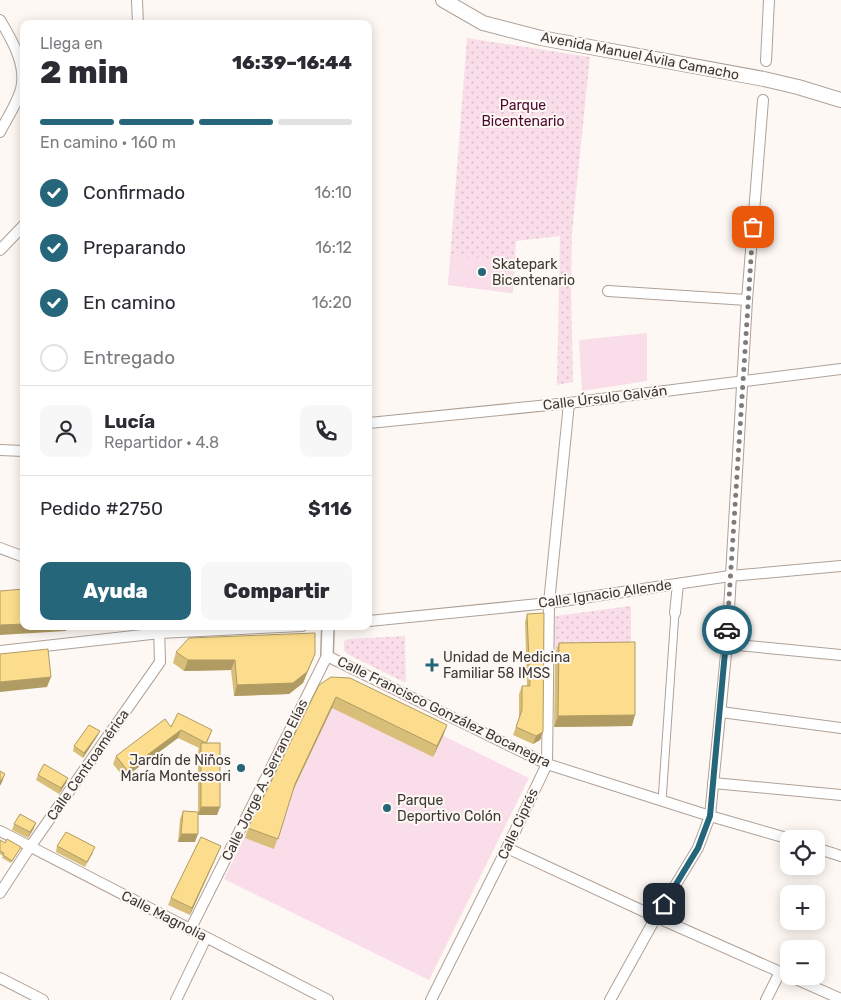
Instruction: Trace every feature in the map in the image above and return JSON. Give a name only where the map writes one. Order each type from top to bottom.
[{"type":"main road","name":"Avenida Manuel Ávila Camacho","points":[[443,0],[491,26],[541,38],[764,79],[841,100]]},
{"type":"street","points":[[137,0],[138,20]]},
{"type":"street","points":[[766,61],[769,0]]},
{"type":"street","points":[[0,20],[11,38],[20,63]]},
{"type":"street","points":[[0,132],[20,91]]},
{"type":"street","points":[[610,1000],[656,917],[698,848],[710,816],[727,644],[747,300],[763,100]]},
{"type":"street","points":[[3,243],[20,228]]},
{"type":"street","points":[[608,291],[747,300]]},
{"type":"street","name":"Calle Úrsulo Galván","points":[[372,423],[569,403],[841,370]]},
{"type":"street","name":"Calle Ciprés","points":[[431,1000],[547,764],[549,603],[569,403]]},
{"type":"street","points":[[0,450],[20,451]]},
{"type":"street","points":[[0,548],[20,556]]},
{"type":"street","name":"Calle Ignacio Allende","points":[[372,621],[549,603],[730,576],[841,566]]},
{"type":"street","points":[[662,801],[678,584]]},
{"type":"street","points":[[0,651],[153,630]]},
{"type":"street","name":"Calle Centroamérica","points":[[0,893],[30,847],[160,662],[160,630]]},
{"type":"street","name":"Calle Jorge A. Serrano Elías","points":[[190,930],[327,656],[328,630]]},
{"type":"street","points":[[727,644],[841,655]]},
{"type":"street","name":"Calle Francisco González Bocanegra","points":[[327,656],[547,764],[780,836]]},
{"type":"street","points":[[721,712],[841,728]]},
{"type":"street","points":[[714,783],[841,795]]},
{"type":"street","name":"Calle Magnolia","points":[[0,831],[328,1000]]},
{"type":"street","points":[[507,848],[780,972]]},
{"type":"street","points":[[825,851],[841,856]]},
{"type":"street","points":[[176,1000],[206,938]]},
{"type":"street","points":[[0,978],[43,1000]]},
{"type":"street","points":[[766,1000],[780,982]]},
{"type":"street","points":[[809,985],[841,999]]},
{"type":"green space","name":"Parque Bicentenario","points":[[467,38],[590,57],[572,232],[573,382],[557,385],[560,236],[516,241],[513,293],[448,285]]},
{"type":"green space","name":"Skatepark Bicentenario","points":[[451,256],[514,260],[513,293],[448,285]]},
{"type":"green space","points":[[647,333],[647,381],[582,391],[579,340]]},
{"type":"green space","points":[[631,606],[631,653],[554,654],[555,616]]},
{"type":"green space","points":[[405,636],[406,683],[347,654],[344,650],[344,641],[349,639]]},
{"type":"green space","name":"Parque Deportivo Colón","points":[[346,688],[529,778],[429,980],[224,879],[314,696]]},
{"type":"building","points":[[20,589],[20,624],[0,625],[0,591]]},
{"type":"building","points":[[544,613],[543,732],[536,736],[516,727],[522,710],[522,686],[530,686],[527,614]]},
{"type":"building","points":[[315,633],[315,654],[307,672],[293,683],[237,685],[235,660],[188,660],[176,652],[189,638]]},
{"type":"building","points":[[635,642],[635,715],[558,716],[559,643]]},
{"type":"building","points":[[48,649],[51,677],[0,682],[0,654]]},
{"type":"building","points":[[331,677],[350,678],[447,725],[437,746],[336,697],[295,784],[278,839],[248,828],[319,685]]},
{"type":"building","points":[[178,713],[212,730],[206,743],[181,730],[127,770],[116,756],[165,719],[171,727]]},
{"type":"building","points":[[89,725],[100,731],[84,753],[74,746]]},
{"type":"building","points":[[201,743],[220,743],[220,807],[201,807]]},
{"type":"building","points":[[44,764],[68,778],[61,788],[38,775]]},
{"type":"building","points":[[0,771],[5,774],[0,782]]},
{"type":"building","points":[[183,811],[198,812],[198,834],[181,834]]},
{"type":"building","points":[[20,814],[36,823],[30,832],[14,824]]},
{"type":"building","points":[[66,832],[95,847],[87,862],[57,846]]},
{"type":"building","points":[[201,837],[221,846],[192,908],[171,898]]},
{"type":"building","points":[[7,839],[21,847],[12,861],[0,851],[0,840],[5,843]]},
{"type":"way so far","points":[[727,630],[753,227]]},
{"type":"place","name":"Skatepark Bicentenario","points":[[482,272]]},
{"type":"place","name":"Unidad de Medicina Familiar 58 IMSS","points":[[432,665]]},
{"type":"place","name":"Jardín de Niños María Montessori","points":[[241,768]]},
{"type":"place","name":"Parque Deportivo Colón","points":[[387,808]]},
{"type":"route","points":[[664,904],[698,848],[710,816],[727,630]]}]
